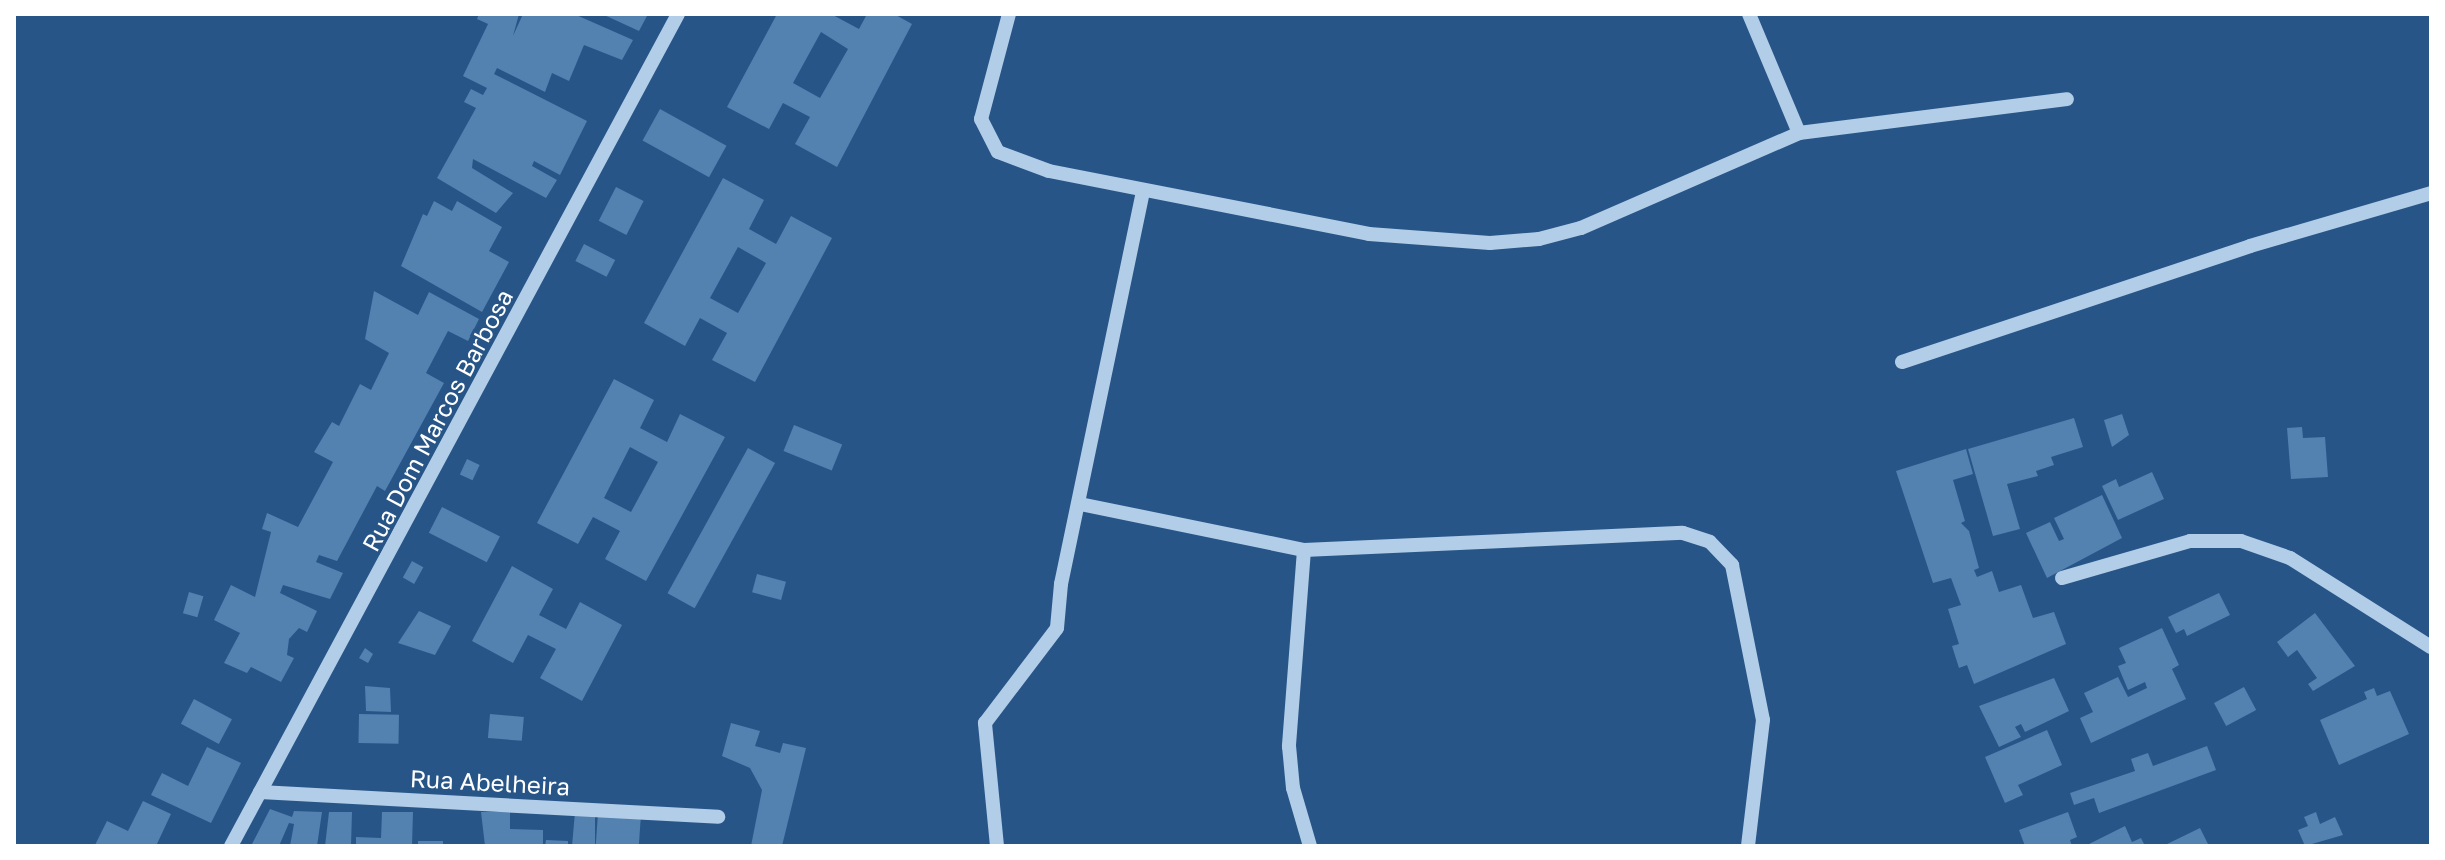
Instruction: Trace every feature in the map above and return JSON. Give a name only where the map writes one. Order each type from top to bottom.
[{"type":"street","name":"Rua Dom Marcos Barbosa","points":[[231,846],[678,14]]},
{"type":"street","points":[[1009,14],[983,100],[984,128],[998,152],[1049,171],[1369,234],[1490,243],[1539,239],[1581,228],[1799,133],[2067,99]]},
{"type":"street","points":[[1749,14],[1799,133]]},
{"type":"street","points":[[997,846],[985,723],[1057,628],[1143,191]]},
{"type":"street","points":[[1902,362],[2250,246],[2431,193]]},
{"type":"street","points":[[1080,504],[1304,550],[1683,533],[1710,542],[1732,565],[1763,720],[1748,846]]},
{"type":"street","points":[[2062,578],[2190,541],[2241,541],[2290,558],[2431,647]]},
{"type":"street","points":[[1304,550],[1289,746],[1293,788],[1310,846]]},
{"type":"street","name":"Rua Abelheira","points":[[260,792],[718,817]]},
{"type":"building","points":[[479,14],[519,14],[513,36],[523,14],[574,14],[633,40],[622,60],[584,45],[569,81],[552,73],[545,92],[497,68],[494,74],[587,121],[560,175],[534,161],[532,166],[557,180],[546,198],[473,159],[472,168],[513,193],[496,213],[437,178],[476,108],[464,102],[471,89],[483,95],[487,88],[463,76],[488,24],[477,19]]},
{"type":"building","points":[[602,14],[648,14],[639,31]]},
{"type":"building","points":[[777,14],[831,14],[859,29],[867,14],[894,14],[912,24],[837,167],[795,144],[810,117],[783,103],[769,129],[727,107]],"holes":[[[821,32],[848,49],[820,98],[793,83]]]},
{"type":"building","points":[[660,109],[726,146],[709,177],[643,140]]},
{"type":"building","points":[[723,178],[764,200],[749,229],[776,244],[791,216],[832,238],[755,382],[712,360],[727,333],[700,318],[685,346],[644,323]],"holes":[[[738,247],[766,263],[738,313],[710,298]]]},
{"type":"building","points":[[616,187],[644,201],[626,235],[599,221]]},
{"type":"building","points":[[434,201],[452,211],[457,201],[502,227],[489,251],[509,262],[482,312],[401,266],[423,214],[427,216]]},
{"type":"building","points":[[584,244],[615,260],[607,277],[575,261]]},
{"type":"building","points":[[374,291],[418,315],[429,292],[479,319],[468,341],[448,331],[426,373],[444,383],[385,491],[377,486],[337,561],[319,555],[316,562],[343,573],[330,599],[283,585],[280,593],[317,611],[307,632],[299,628],[289,639],[287,655],[294,658],[281,682],[251,667],[247,673],[224,663],[240,633],[214,620],[231,585],[255,597],[271,532],[262,529],[267,513],[298,527],[333,462],[314,452],[332,422],[339,426],[360,384],[371,390],[389,353],[365,339]]},
{"type":"building","points":[[614,379],[654,400],[640,428],[667,442],[680,414],[725,437],[646,581],[605,559],[620,531],[593,517],[578,544],[537,523]],"holes":[[[630,447],[658,462],[631,512],[604,498]]]},
{"type":"building","points":[[2122,414],[2129,435],[2112,447],[2104,420]]},
{"type":"building","points":[[2074,418],[2083,447],[2051,457],[2054,465],[2036,471],[2038,476],[2007,484],[2020,529],[1993,536],[1968,449]]},
{"type":"building","points":[[794,425],[842,444],[832,470],[784,451]]},
{"type":"building","points":[[2302,427],[2303,438],[2325,437],[2328,477],[2291,479],[2287,428]]},
{"type":"building","points":[[748,448],[775,463],[695,608],[668,593]]},
{"type":"building","points":[[1966,449],[1973,474],[1953,480],[1965,521],[1961,523],[1969,531],[1979,568],[1974,570],[1977,577],[1992,571],[1999,592],[2021,585],[2033,618],[2054,612],[2066,644],[1974,684],[1967,665],[1959,668],[1952,646],[1959,644],[1948,609],[1961,605],[1951,578],[1933,583],[1896,471]]},
{"type":"building","points":[[467,459],[480,465],[473,480],[460,474]]},
{"type":"building","points":[[2152,472],[2164,499],[2118,520],[2102,486],[2116,479],[2119,487]]},
{"type":"building","points":[[2102,495],[2122,538],[2047,578],[2026,533],[2050,522],[2059,541],[2064,539],[2054,518]]},
{"type":"building","points":[[442,507],[500,537],[487,562],[429,533]]},
{"type":"building","points":[[412,561],[423,567],[414,584],[403,578]]},
{"type":"building","points":[[512,566],[553,589],[539,615],[566,629],[580,602],[622,625],[582,701],[540,678],[556,649],[528,635],[513,663],[472,641]]},
{"type":"building","points":[[757,574],[786,582],[781,600],[752,592]]},
{"type":"building","points":[[189,592],[203,596],[197,617],[183,613]]},
{"type":"building","points":[[2219,593],[2230,615],[2187,636],[2184,629],[2176,633],[2168,617]]},
{"type":"building","points":[[419,611],[451,626],[435,655],[398,643]]},
{"type":"building","points":[[2315,613],[2355,666],[2313,691],[2308,684],[2317,678],[2297,650],[2288,657],[2277,642]]},
{"type":"building","points":[[2162,628],[2179,665],[2172,669],[2186,699],[2091,743],[2080,718],[2093,712],[2084,693],[2118,677],[2128,697],[2147,688],[2145,682],[2128,690],[2118,666],[2126,663],[2119,648]]},
{"type":"building","points":[[365,648],[373,654],[368,663],[359,658]]},
{"type":"building","points":[[2054,678],[2069,711],[2025,732],[2021,724],[2015,727],[2021,737],[1999,747],[1979,706]]},
{"type":"building","points":[[365,686],[390,688],[391,712],[366,711]]},
{"type":"building","points":[[2244,687],[2256,710],[2226,726],[2214,703]]},
{"type":"building","points":[[2374,688],[2377,696],[2390,691],[2409,734],[2339,765],[2320,720],[2367,699],[2364,692]]},
{"type":"building","points":[[194,699],[232,719],[219,744],[181,724]]},
{"type":"building","points":[[359,714],[399,715],[398,744],[358,743]]},
{"type":"building","points":[[490,714],[524,717],[522,741],[488,738]]},
{"type":"building","points":[[731,723],[760,731],[755,746],[780,753],[783,743],[806,748],[782,846],[751,846],[762,790],[750,768],[722,756]]},
{"type":"building","points":[[2047,730],[2062,765],[2018,785],[2023,795],[2005,803],[1985,757]]},
{"type":"building","points":[[2207,746],[2216,770],[2099,813],[2094,798],[2074,805],[2070,793],[2135,771],[2131,759],[2148,753],[2153,766]]},
{"type":"building","points":[[207,747],[241,763],[211,823],[151,795],[162,773],[188,786]]},
{"type":"building","points":[[143,801],[171,814],[156,846],[95,845],[107,821],[128,831]]},
{"type":"building","points":[[270,809],[292,817],[294,811],[322,812],[317,846],[290,846],[294,824],[289,823],[279,846],[251,846]]},
{"type":"building","points":[[329,812],[352,812],[351,846],[325,846]]},
{"type":"building","points":[[382,812],[413,812],[412,846],[356,846],[356,837],[381,838]]},
{"type":"building","points":[[481,812],[510,812],[510,829],[543,830],[543,846],[485,846]]},
{"type":"building","points":[[575,812],[595,813],[595,846],[572,846]]},
{"type":"building","points":[[2068,812],[2077,837],[2070,840],[2072,846],[2025,846],[2019,830]]},
{"type":"building","points":[[2316,812],[2320,824],[2335,817],[2343,835],[2305,846],[2298,830],[2308,826],[2304,817]]},
{"type":"building","points":[[598,813],[641,816],[639,846],[596,846]]},
{"type":"building","points":[[2125,826],[2132,842],[2141,838],[2145,846],[2085,846]]},
{"type":"building","points":[[2200,828],[2209,846],[2163,846]]},
{"type":"building","points":[[546,840],[568,841],[568,846],[545,846]]},
{"type":"building","points":[[418,841],[443,841],[443,846],[418,846]]}]
